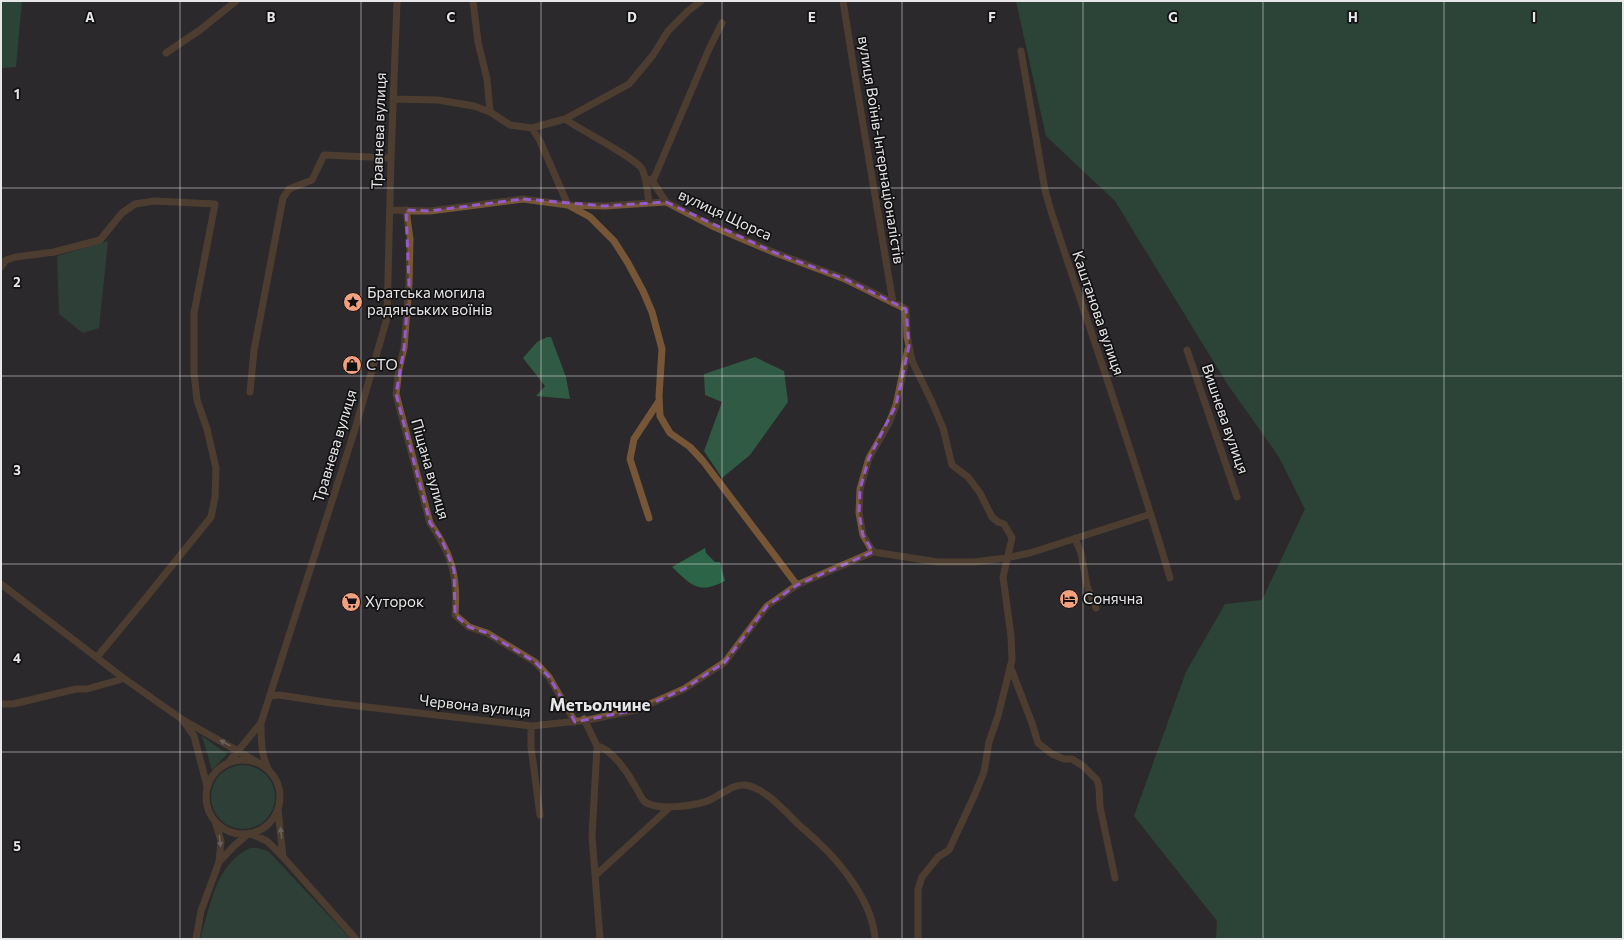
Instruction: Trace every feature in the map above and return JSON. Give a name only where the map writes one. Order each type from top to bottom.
[{"type":"street","points":[[166,53],[200,30],[236,1]]},
{"type":"street","name":"Травнева вулиця","points":[[261,723],[355,428],[387,318],[397,1]]},
{"type":"street","points":[[472,1],[478,42],[487,79],[490,112]]},
{"type":"street","points":[[393,99],[438,100],[474,106],[490,112],[510,125],[532,128],[565,119],[629,84],[653,55],[668,31],[688,11],[701,1]]},
{"type":"street","name":"вулиця Воїнів-Інтернаціоналістів","points":[[844,1],[853,64],[893,303]]},
{"type":"street","points":[[652,183],[709,49],[722,23]]},
{"type":"street","name":"Каштанова вулиця","points":[[1022,52],[1045,190],[1050,208],[1151,514],[1170,578]]},
{"type":"street","points":[[565,119],[622,153],[642,168],[650,177],[652,183],[666,202]]},
{"type":"street","points":[[532,128],[540,141],[568,205],[590,217],[614,241],[644,291],[652,312],[662,349],[660,416],[670,433],[690,447],[703,461],[798,585]]},
{"type":"street","points":[[250,392],[254,350],[283,198],[289,189],[312,180],[324,155],[391,158]]},
{"type":"street","points":[[642,168],[647,184],[650,202]]},
{"type":"street","name":"вулиця Щорса","points":[[390,210],[430,211],[523,199],[568,205],[605,206],[666,202],[712,226],[802,264],[845,279],[906,309],[908,346],[912,361],[943,428],[952,465],[968,477],[980,493],[992,517],[998,522],[1004,524],[1012,538],[1002,577],[1011,636],[1012,660],[998,716],[989,742],[984,772],[975,794],[949,850],[938,857],[922,877],[918,889],[918,939]]},
{"type":"street","points":[[1,267],[6,260],[16,257],[54,252],[100,240],[122,212],[135,204],[154,201],[215,204],[194,314],[194,373],[198,400],[207,429],[216,468],[215,497],[211,516],[97,657]]},
{"type":"street","name":"Піщана вулиця","points":[[406,210],[410,239],[410,278],[404,348],[399,369],[396,394],[430,523],[441,538],[454,570],[456,597],[455,615],[469,627],[487,633],[535,662],[549,677],[575,722]]},
{"type":"street","name":"вулиця Щорса","points":[[873,552],[863,535],[859,513],[860,489],[869,458],[889,423],[896,405],[908,346]]},
{"type":"street","name":"Вишнева вулиця","points":[[1187,350],[1237,497]]},
{"type":"street","points":[[649,518],[630,459],[634,439],[660,401]]},
{"type":"street","points":[[873,552],[938,562],[974,562],[1006,558],[1030,553],[1151,514]]},
{"type":"street","points":[[1075,538],[1081,553],[1087,586],[1096,608]]},
{"type":"street","name":"Червона вулиця","points":[[270,696],[279,695],[332,703],[531,726],[575,722],[584,719],[588,720],[636,710],[684,689],[725,662],[767,606],[798,585],[873,552]]},
{"type":"street","points":[[1,584],[122,677],[183,720],[239,751],[270,772]]},
{"type":"street","points":[[1010,666],[1038,743],[1052,754],[1064,759],[1072,759],[1097,780],[1099,787],[1100,807],[1115,878]]},
{"type":"street","points":[[1,704],[13,704],[76,689],[87,689],[119,680],[122,677]]},
{"type":"street","points":[[584,719],[597,746],[592,836],[600,939]]},
{"type":"street","points":[[183,720],[194,736],[207,786],[206,798],[209,811],[215,821],[221,841],[218,862],[201,911],[196,939]]},
{"type":"street","points":[[207,786],[213,774],[239,751],[261,723]]},
{"type":"street","points":[[261,723],[261,750],[265,764],[277,783],[280,792],[278,809],[283,857]]},
{"type":"street","points":[[531,726],[531,747],[540,815]]},
{"type":"street","points":[[597,746],[604,748],[622,766],[644,801],[662,808],[685,806],[711,800],[737,785],[746,785],[762,793],[778,805],[819,842],[838,864],[855,887],[868,911],[875,939]]},
{"type":"street","points":[[227,763],[243,760],[259,764]]},
{"type":"street","points":[[596,875],[670,807]]},
{"type":"street","points":[[215,821],[231,832],[249,833],[262,829],[268,824],[278,809]]},
{"type":"street","points":[[249,833],[267,841],[356,939]]},
{"type":"street","points":[[218,862],[249,833]]},
{"type":"highlighted area","points":[[523,199],[605,206],[666,202],[773,252],[845,279],[906,309],[909,346],[896,405],[869,458],[860,489],[859,513],[863,535],[873,552],[797,585],[767,606],[725,662],[684,689],[636,710],[575,722],[549,677],[535,662],[487,633],[469,627],[455,615],[454,570],[441,538],[430,523],[396,394],[404,348],[409,284],[406,210],[430,211]]},
{"type":"green space","points":[[1,1],[22,1],[16,67],[1,68]]},
{"type":"green space","points":[[1016,1],[1623,1],[1623,939],[1216,939],[1217,921],[1134,816],[1186,672],[1225,604],[1262,600],[1305,509],[1279,457],[1228,385],[1115,201],[1046,136]]},
{"type":"green space","points":[[108,241],[99,328],[83,333],[59,314],[57,256]]},
{"type":"green space","points":[[547,337],[551,337],[566,377],[570,399],[536,396],[545,386],[523,358],[537,342]]},
{"type":"green space","points":[[755,357],[784,371],[788,402],[750,455],[722,478],[704,451],[722,402],[705,395],[704,374]]},
{"type":"green space","points":[[705,548],[706,553],[715,562],[720,562],[725,581],[708,587],[701,587],[696,586],[684,579],[672,567]]},
{"type":"green space","points":[[202,736],[227,754],[212,770]]},
{"type":"green space","points":[[237,765],[249,765],[266,774],[273,785],[275,797],[273,809],[266,820],[249,829],[237,829],[225,824],[216,815],[211,803],[211,791],[216,779],[225,770]]},
{"type":"green space","points":[[250,848],[258,848],[268,851],[351,939],[200,939],[211,900],[222,875],[238,855]]},
{"type":"place","name":"Братська могила радянських воїнів","points":[[353,302]]},
{"type":"place","name":"СТО","points":[[352,365]]},
{"type":"place","name":"Сонячна","points":[[1069,599]]},
{"type":"place","name":"Хуторок","points":[[351,602]]},
{"type":"district","name":"Метьолчине","points":[[600,705]]}]
